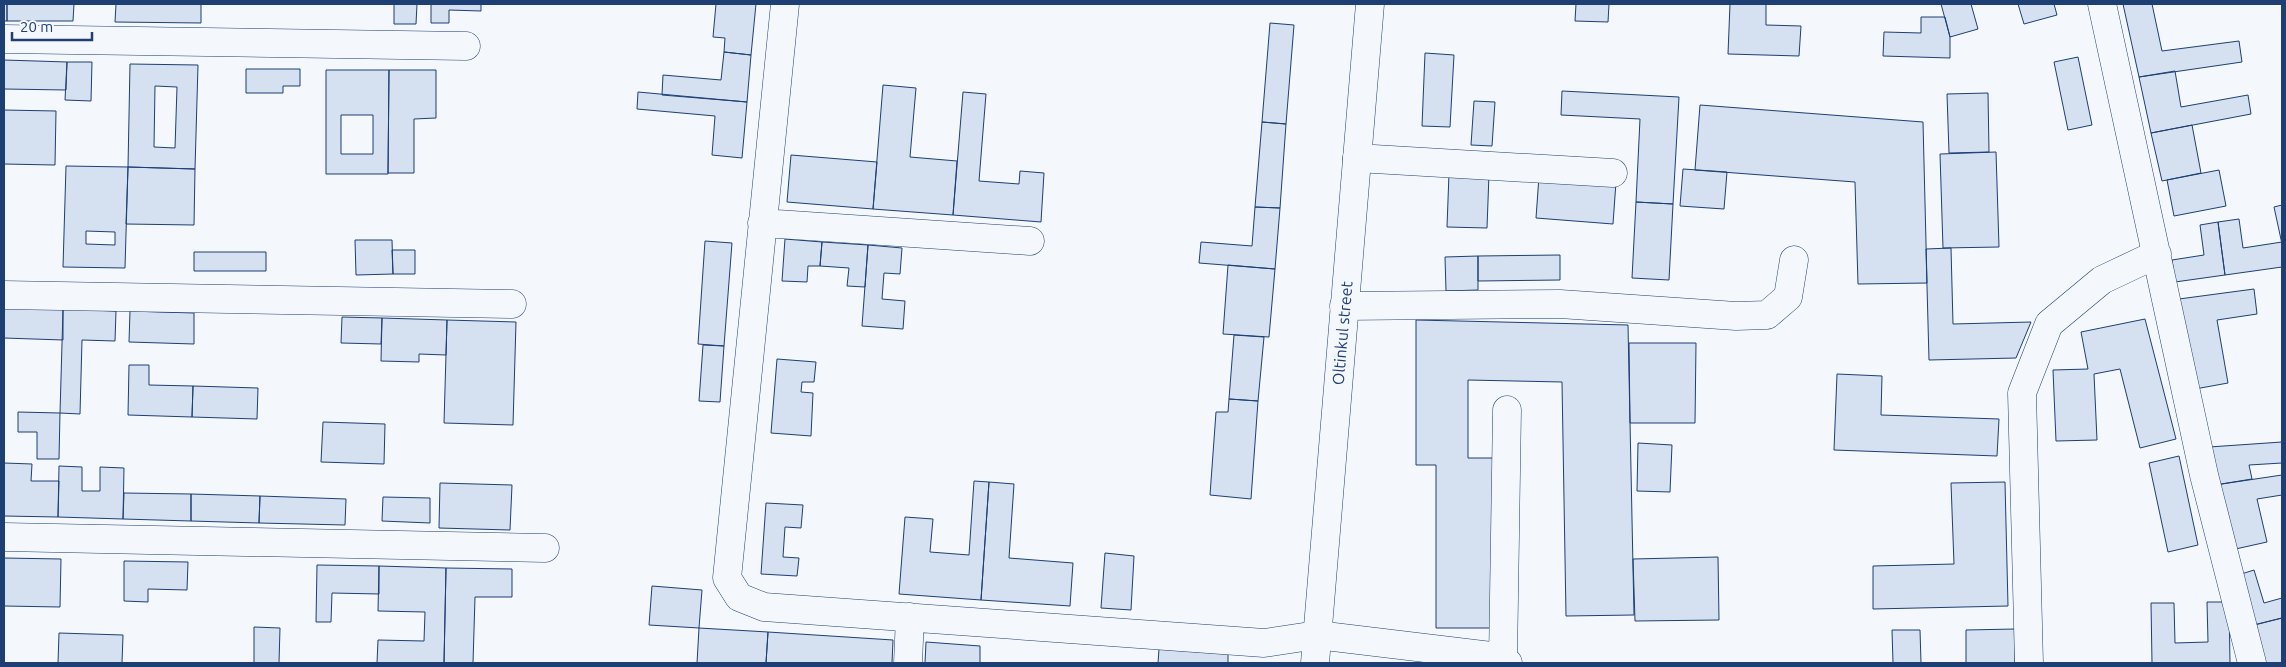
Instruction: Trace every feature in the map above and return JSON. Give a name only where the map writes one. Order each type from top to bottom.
[{"type":"street","points":[[784,4],[727,578],[739,597],[764,608],[1264,643],[1317,636],[1491,656],[1506,661],[1507,410]]},
{"type":"street","name":"Oltinkul street","points":[[1315,663],[1370,4]]},
{"type":"street","points":[[2102,4],[2204,475],[2252,663]]},
{"type":"street","points":[[4,39],[466,46]]},
{"type":"street","points":[[1357,158],[1613,173]]},
{"type":"street","points":[[762,223],[1030,241]]},
{"type":"street","points":[[2029,663],[2022,393],[2049,324],[2102,280],[2157,254]]},
{"type":"street","points":[[1344,306],[1560,304],[1736,316],[1767,315],[1788,297],[1794,260]]},
{"type":"street","points":[[4,295],[512,304]]},
{"type":"street","points":[[4,537],[545,548]]},
{"type":"street","points":[[908,663],[910,617]]},
{"type":"building","points":[[4,4],[7,4],[7,21],[4,21]]},
{"type":"building","points":[[7,4],[74,4],[73,21],[7,21]]},
{"type":"building","points":[[116,4],[201,4],[201,23],[115,22]]},
{"type":"building","points":[[394,4],[417,4],[416,24],[394,24]]},
{"type":"building","points":[[431,4],[481,4],[481,11],[449,10],[449,23],[431,23]]},
{"type":"building","points":[[716,4],[756,4],[751,55],[724,52],[725,38],[713,37]]},
{"type":"building","points":[[1576,4],[1609,4],[1608,22],[1575,21]]},
{"type":"building","points":[[1730,4],[1766,4],[1766,25],[1801,26],[1799,56],[1728,54]]},
{"type":"building","points":[[1941,4],[1971,4],[1978,29],[1950,37]]},
{"type":"building","points":[[2018,4],[2054,4],[2057,15],[2024,24]]},
{"type":"building","points":[[2123,4],[2152,4],[2162,51],[2239,41],[2242,62],[2139,77]]},
{"type":"building","points":[[1921,17],[1945,17],[1950,37],[1950,58],[1883,56],[1884,32],[1921,33]]},
{"type":"building","points":[[1270,23],[1294,25],[1286,124],[1262,122]]},
{"type":"building","points":[[724,52],[751,55],[747,102],[662,95],[663,75],[721,80]]},
{"type":"building","points":[[1425,53],[1454,55],[1450,127],[1422,126]]},
{"type":"building","points":[[2078,57],[2092,125],[2068,130],[2054,62]]},
{"type":"building","points":[[4,60],[67,62],[66,90],[4,89]]},
{"type":"building","points":[[67,62],[92,62],[91,101],[65,100]]},
{"type":"building","points":[[130,64],[198,65],[195,169],[128,167]],"holes":[[[155,86],[177,87],[175,148],[154,147]]]},
{"type":"building","points":[[246,69],[300,69],[300,86],[283,86],[283,93],[246,93]]},
{"type":"building","points":[[326,70],[389,70],[388,174],[326,174]],"holes":[[[341,115],[373,115],[373,154],[341,154]]]},
{"type":"building","points":[[389,70],[436,70],[436,118],[414,119],[414,173],[388,173]]},
{"type":"building","points":[[2175,71],[2181,107],[2248,95],[2251,114],[2151,133],[2139,77]]},
{"type":"building","points":[[883,85],[916,88],[910,157],[957,161],[953,215],[873,209]]},
{"type":"building","points":[[1562,91],[1679,97],[1673,204],[1636,202],[1640,119],[1561,115]]},
{"type":"building","points":[[638,92],[747,102],[742,158],[712,155],[715,116],[637,109]]},
{"type":"building","points":[[963,92],[986,94],[979,181],[1019,184],[1020,171],[1044,173],[1041,222],[953,215]]},
{"type":"building","points":[[1988,93],[1989,152],[1949,153],[1947,94]]},
{"type":"building","points":[[1474,101],[1495,102],[1492,146],[1471,145]]},
{"type":"building","points":[[1700,105],[1923,122],[1927,283],[1858,284],[1855,182],[1695,170]]},
{"type":"building","points":[[4,110],[56,111],[55,165],[4,164]]},
{"type":"building","points":[[1262,122],[1286,124],[1280,208],[1255,207]]},
{"type":"building","points":[[2192,125],[2201,173],[2162,181],[2151,133]]},
{"type":"building","points":[[1996,152],[1999,247],[1943,248],[1940,154]]},
{"type":"building","points":[[791,155],[877,162],[873,209],[787,202]]},
{"type":"building","points":[[66,166],[128,167],[125,268],[63,267]],"holes":[[[86,231],[115,232],[115,245],[86,244]]]},
{"type":"building","points":[[128,167],[195,169],[194,225],[126,224]]},
{"type":"building","points":[[1683,169],[1727,172],[1724,209],[1680,206]]},
{"type":"building","points":[[2219,170],[2226,206],[2174,216],[2167,180]]},
{"type":"building","points":[[1449,173],[1489,174],[1487,228],[1447,227]]},
{"type":"building","points":[[1539,176],[1616,182],[1613,224],[1536,218]]},
{"type":"building","points":[[1636,202],[1673,204],[1669,280],[1632,278]]},
{"type":"building","points":[[2282,205],[2282,244],[2274,207]]},
{"type":"building","points":[[1255,207],[1280,208],[1275,269],[1199,263],[1201,242],[1252,246]]},
{"type":"building","points":[[2239,219],[2243,248],[2282,242],[2282,267],[2225,275],[2218,222]]},
{"type":"building","points":[[2218,222],[2225,275],[2175,282],[2172,260],[2204,255],[2200,225]]},
{"type":"building","points":[[785,239],[822,242],[820,266],[808,266],[807,282],[782,281]]},
{"type":"building","points":[[355,240],[392,240],[393,274],[356,275]]},
{"type":"building","points":[[705,241],[732,243],[724,346],[698,344]]},
{"type":"building","points":[[822,242],[868,245],[865,287],[847,286],[849,268],[820,266]]},
{"type":"building","points":[[868,245],[902,248],[900,274],[884,273],[882,299],[905,301],[903,329],[862,326]]},
{"type":"building","points":[[1951,248],[1953,324],[2031,322],[2016,358],[1929,360],[1926,249]]},
{"type":"building","points":[[392,250],[415,250],[415,274],[393,274]]},
{"type":"building","points":[[194,252],[266,252],[266,271],[194,271]]},
{"type":"building","points":[[1560,255],[1560,280],[1478,281],[1478,256]]},
{"type":"building","points":[[1478,256],[1478,290],[1446,291],[1445,257]]},
{"type":"building","points":[[1228,265],[1275,269],[1269,337],[1223,334]]},
{"type":"building","points":[[2254,289],[2257,314],[2217,320],[2228,383],[2195,389],[2179,299]]},
{"type":"building","points":[[4,308],[63,309],[63,340],[4,338]]},
{"type":"building","points":[[63,309],[116,311],[115,341],[82,340],[80,414],[60,413]]},
{"type":"building","points":[[130,311],[194,313],[194,344],[129,342]]},
{"type":"building","points":[[342,317],[382,318],[381,344],[341,343]]},
{"type":"building","points":[[382,318],[447,320],[446,355],[419,354],[419,362],[381,361]]},
{"type":"building","points":[[2145,319],[2176,439],[2140,448],[2120,369],[2094,374],[2097,440],[2056,441],[2053,370],[2088,369],[2081,332]]},
{"type":"building","points":[[447,320],[516,322],[513,425],[444,423]]},
{"type":"building","points":[[1416,320],[1628,325],[1634,615],[1566,616],[1562,382],[1468,380],[1468,458],[1495,458],[1495,628],[1436,628],[1436,465],[1416,465]]},
{"type":"building","points":[[1234,335],[1264,337],[1258,401],[1229,399]]},
{"type":"building","points":[[1629,343],[1696,343],[1695,423],[1630,423]]},
{"type":"building","points":[[703,345],[724,346],[720,402],[699,401]]},
{"type":"building","points":[[777,359],[816,362],[814,382],[802,382],[801,392],[813,393],[811,436],[771,433]]},
{"type":"building","points":[[129,365],[149,365],[149,385],[193,386],[192,417],[128,415]]},
{"type":"building","points":[[1837,374],[1882,376],[1881,415],[1999,419],[1997,456],[1834,450]]},
{"type":"building","points":[[193,386],[258,388],[257,419],[192,417]]},
{"type":"building","points":[[1229,399],[1258,401],[1251,499],[1210,495],[1216,412],[1228,412]]},
{"type":"building","points":[[18,412],[60,413],[59,459],[37,459],[37,432],[18,432]]},
{"type":"building","points":[[323,422],[385,424],[384,464],[321,462]]},
{"type":"building","points":[[2282,442],[2282,463],[2249,465],[2252,479],[2215,485],[2209,447]]},
{"type":"building","points":[[1638,443],[1672,445],[1670,492],[1637,491]]},
{"type":"building","points":[[2179,456],[2198,545],[2168,552],[2149,463]]},
{"type":"building","points":[[4,463],[32,464],[31,481],[59,481],[58,517],[4,516]]},
{"type":"building","points":[[59,466],[82,467],[82,491],[100,491],[100,467],[124,468],[123,519],[58,517]]},
{"type":"building","points":[[2282,475],[2282,495],[2257,499],[2267,542],[2231,550],[2215,485]]},
{"type":"building","points":[[974,481],[989,482],[981,600],[899,594],[905,517],[933,519],[930,552],[969,555]]},
{"type":"building","points":[[989,482],[1014,484],[1009,558],[1073,563],[1070,606],[981,600]]},
{"type":"building","points":[[2005,482],[2008,606],[1873,609],[1873,566],[1954,564],[1951,483]]},
{"type":"building","points":[[440,483],[512,485],[510,530],[439,528]]},
{"type":"building","points":[[124,493],[191,494],[191,521],[123,519]]},
{"type":"building","points":[[191,494],[260,496],[259,523],[191,521]]},
{"type":"building","points":[[260,496],[346,499],[345,525],[259,523]]},
{"type":"building","points":[[383,497],[430,498],[430,523],[382,521]]},
{"type":"building","points":[[766,503],[803,505],[801,528],[785,527],[783,557],[799,558],[797,576],[761,574]]},
{"type":"building","points":[[1105,553],[1134,556],[1131,610],[1101,608]]},
{"type":"building","points":[[1718,557],[1719,620],[1635,621],[1633,559]]},
{"type":"building","points":[[4,558],[61,559],[60,607],[4,606]]},
{"type":"building","points":[[124,561],[188,562],[187,590],[148,589],[148,602],[124,601]]},
{"type":"building","points":[[317,565],[379,566],[379,594],[332,593],[331,622],[316,622]]},
{"type":"building","points":[[379,566],[446,568],[444,663],[377,663],[378,640],[424,641],[425,612],[378,611]]},
{"type":"building","points":[[446,568],[512,569],[512,597],[475,597],[473,663],[444,663]]},
{"type":"building","points":[[2254,570],[2264,603],[2282,598],[2282,618],[2250,626],[2235,576]]},
{"type":"building","points":[[652,586],[702,590],[699,628],[649,625]]},
{"type":"building","points":[[2207,602],[2229,602],[2230,663],[2152,663],[2151,603],[2174,603],[2175,643],[2208,642]]},
{"type":"building","points":[[2282,618],[2282,663],[2261,663],[2250,626]]},
{"type":"building","points":[[254,627],[280,628],[279,663],[254,663]]},
{"type":"building","points":[[699,628],[768,632],[766,663],[697,663]]},
{"type":"building","points":[[2015,629],[2015,663],[1966,663],[1966,630]]},
{"type":"building","points":[[1892,630],[1920,630],[1921,663],[1893,663]]},
{"type":"building","points":[[768,632],[893,640],[892,663],[766,663]]},
{"type":"building","points":[[59,633],[123,635],[122,663],[58,663]]},
{"type":"building","points":[[926,642],[980,646],[980,663],[925,663]]},
{"type":"building","points":[[1159,649],[1228,654],[1228,663],[1158,663]]}]
